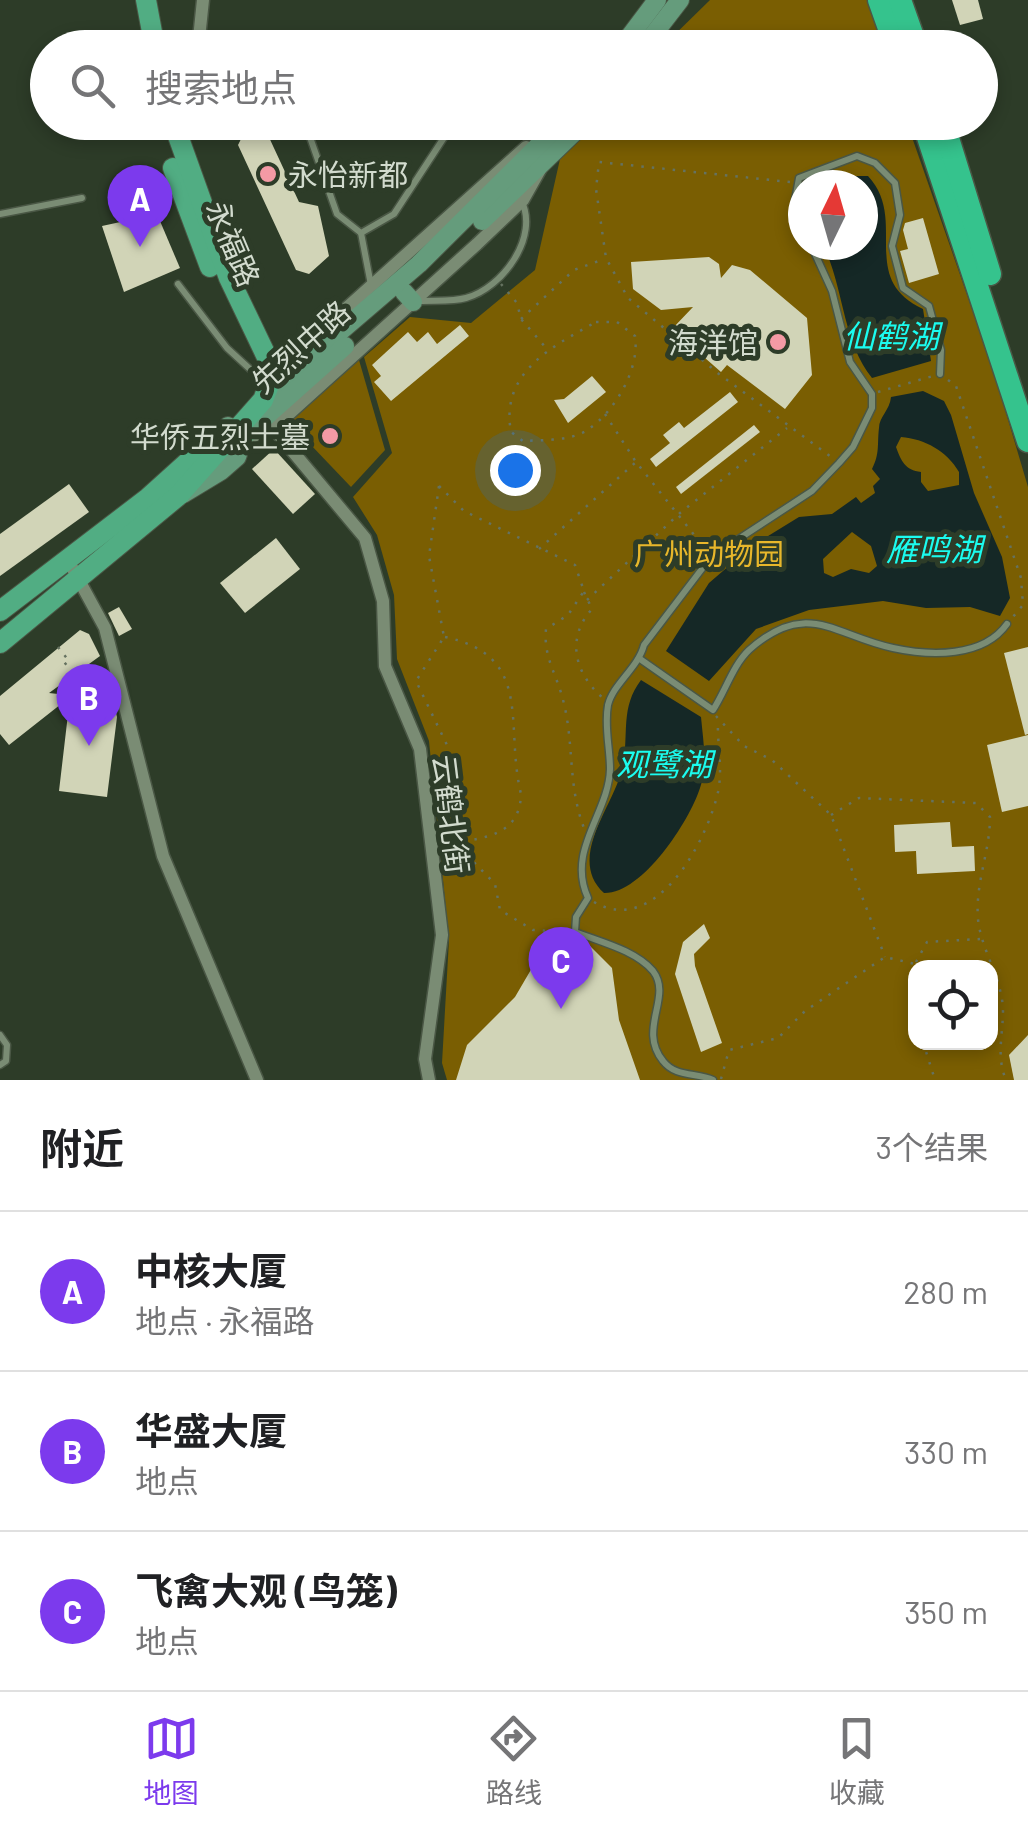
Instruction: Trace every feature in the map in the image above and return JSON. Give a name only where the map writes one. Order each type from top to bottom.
[{"type":"highway","points":[[879,0],[899,30]]},
{"type":"highway","points":[[901,0],[906,30]]},
{"type":"highway","points":[[929,140],[1028,441]]},
{"type":"highway","points":[[949,140],[1028,392]]},
{"type":"main road","points":[[134,0],[140,30]]},
{"type":"main road","points":[[146,0],[152,30]]},
{"type":"main road","points":[[634,30],[657,0]]},
{"type":"main road","points":[[657,30],[680,0]]},
{"type":"main road","name":"永福路","points":[[166,140],[193,228],[271,384]]},
{"type":"main road","name":"永福路","points":[[179,140],[271,384]]},
{"type":"main road","name":"先烈中路","points":[[271,384],[376,291],[484,204],[545,140]]},
{"type":"main road","name":"先烈中路","points":[[0,611],[148,498],[235,439],[268,422],[313,376],[408,297],[518,196],[567,140]]},
{"type":"main road","points":[[0,642],[81,580],[178,496],[235,439],[271,384],[313,376]]},
{"type":"street","points":[[200,30],[204,0]]},
{"type":"street","points":[[376,291],[535,140]]},
{"type":"street","points":[[268,422],[408,297]]},
{"type":"street","name":"云鹤北街","points":[[268,422],[366,538],[383,601],[385,666],[420,749],[442,936],[425,1059],[429,1080]]},
{"type":"street","points":[[68,560],[105,628],[163,856],[257,1080]]},
{"type":"lane","points":[[311,140],[337,214],[360,232],[376,291]]},
{"type":"lane","points":[[360,232],[394,214],[442,140]]},
{"type":"lane","points":[[817,170],[857,156],[875,163],[895,183],[900,215],[892,246],[904,288],[929,306],[941,350],[940,374]]},
{"type":"lane","points":[[408,297],[468,298],[497,279],[524,240],[527,215],[518,196]]},
{"type":"lane","points":[[0,214],[82,198]]},
{"type":"lane","points":[[713,1080],[677,1072],[662,1061],[652,1037],[661,986],[652,971],[638,959],[575,932],[576,918],[588,898],[582,870],[586,834],[610,772],[608,703],[640,659],[644,645],[711,557],[812,491],[840,463],[853,447],[872,408],[872,394],[850,362],[832,291],[818,260]]},
{"type":"lane","points":[[178,284],[228,348],[271,384]]},
{"type":"lane","points":[[640,659],[714,710],[744,654],[783,627],[822,626],[890,648],[946,654],[998,636],[1007,624]]},
{"type":"lane","points":[[0,1035],[8,1045],[6,1060],[0,1065]]},
{"type":"path","points":[[788,181],[599,162],[596,189],[606,258],[628,298],[840,463]]},
{"type":"path","points":[[521,318],[574,270],[606,258]]},
{"type":"path","points":[[497,279],[548,351]]},
{"type":"path","points":[[596,322],[617,322],[635,336],[638,357],[604,414],[584,432],[523,441],[511,432],[510,397],[518,378],[548,351],[596,322]]},
{"type":"path","points":[[872,394],[940,374],[956,386],[1021,578],[1023,604],[1007,624]]},
{"type":"path","points":[[604,414],[636,462],[711,557]]},
{"type":"path","points":[[587,600],[680,513],[790,427]]},
{"type":"path","points":[[538,550],[636,462]]},
{"type":"path","points":[[575,932],[533,930],[500,910],[495,884],[470,858],[451,810],[447,745],[416,681],[444,637],[430,556],[438,486],[464,510],[575,565],[592,609],[577,626],[574,646],[590,687],[608,703]]},
{"type":"path","points":[[584,591],[568,615],[546,628],[544,647],[564,700],[574,803],[586,834]]},
{"type":"path","points":[[444,637],[476,644],[495,659],[506,678],[521,794],[520,810],[507,829],[464,842]]},
{"type":"path","points":[[58,646],[69,661],[64,665]]},
{"type":"path","points":[[588,898],[616,909],[638,909],[662,894],[685,864],[714,808],[719,787],[718,720],[714,710]]},
{"type":"path","points":[[718,720],[744,746],[772,760],[831,815],[884,957]]},
{"type":"path","points":[[831,815],[858,798],[976,803],[990,817],[990,842],[977,902],[981,939],[1003,1007],[999,1048],[1006,1080]]},
{"type":"path","points":[[917,960],[926,942],[981,939]]},
{"type":"path","points":[[721,1080],[729,1050],[778,1038],[805,1011],[884,957],[908,962]]},
{"type":"path","points":[[927,1050],[936,1080]]},
{"type":"green space","points":[[710,0],[869,0],[878,30],[679,30]]},
{"type":"green space","name":"广州动物园","points":[[577,140],[913,140],[994,372],[1028,487],[1028,1080],[447,1080],[442,1063],[449,940],[429,741],[397,659],[394,595],[377,535],[353,497],[392,453],[364,357],[410,317],[471,323],[535,270],[560,159]]},
{"type":"green space","points":[[359,360],[385,450],[351,487],[289,422]]},
{"type":"water","name":"仙鹤湖","points":[[878,191],[885,211],[887,265],[892,281],[903,296],[923,309],[931,361],[872,378],[855,347],[830,261],[878,260]]},
{"type":"water","name":"雁鸣湖","points":[[923,391],[944,401],[951,415],[974,493],[1002,557],[1010,598],[1000,616],[970,607],[926,608],[883,601],[809,610],[756,629],[709,681],[666,651],[709,583],[752,546],[799,517],[832,514],[856,497],[861,503],[875,493],[873,486],[880,479],[872,469],[879,424],[891,397]],"holes":[[[901,437],[927,443],[942,452],[959,472],[959,485],[928,491],[921,482],[921,472],[907,467],[900,457],[896,447]],[[852,532],[871,546],[877,566],[869,573],[851,569],[833,577],[824,573],[823,559]]]},
{"type":"water","name":"观鹭湖","points":[[641,680],[701,717],[704,771],[686,819],[662,854],[633,882],[604,893],[594,879],[591,848],[622,769],[627,712]]},
{"type":"building","points":[[952,0],[978,0],[983,19],[960,25]]},
{"type":"building","name":"永怡新都","points":[[240,140],[270,140],[299,202],[318,206],[329,256],[309,274],[296,270],[238,145]]},
{"type":"building","points":[[157,214],[180,268],[124,292],[102,226]]},
{"type":"building","points":[[923,218],[939,274],[909,283],[900,251],[908,249],[903,230],[905,223]]},
{"type":"building","points":[[709,257],[719,264],[721,278],[732,265],[750,270],[807,318],[812,375],[785,409],[727,365],[721,372],[672,329],[693,307],[661,310],[633,289],[631,262]]},
{"type":"building","points":[[460,325],[469,336],[391,401],[374,382],[381,376],[372,365],[408,332],[417,342],[428,332],[437,344]]},
{"type":"building","points":[[592,376],[606,392],[568,423],[554,400],[564,399]]},
{"type":"building","points":[[730,392],[738,402],[656,467],[650,459],[670,443],[663,435],[679,422],[684,428]]},
{"type":"building","points":[[754,425],[760,432],[681,494],[676,487]]},
{"type":"building","points":[[274,449],[315,494],[293,514],[252,469]]},
{"type":"building","points":[[69,484],[89,512],[0,576],[0,534]]},
{"type":"building","points":[[276,538],[300,569],[245,613],[220,583]]},
{"type":"building","points":[[119,607],[132,629],[119,636],[108,613]]},
{"type":"building","points":[[80,630],[89,634],[100,656],[49,693],[113,700],[117,717],[107,797],[59,791],[70,697],[9,745],[0,734],[0,696]]},
{"type":"building","points":[[1028,647],[1028,734],[1025,735],[1004,653]]},
{"type":"building","points":[[1028,735],[1028,806],[1002,812],[987,745]]},
{"type":"building","points":[[950,822],[952,847],[974,846],[975,871],[917,874],[916,851],[895,852],[894,825]]},
{"type":"building","points":[[704,924],[710,938],[694,954],[695,966],[722,1043],[701,1052],[675,974],[683,942]]},
{"type":"building","points":[[546,944],[590,946],[612,968],[619,1020],[640,1080],[456,1080],[467,1045],[515,997]]},
{"type":"building","points":[[1028,1035],[1028,1080],[1014,1080],[1009,1055]]},
{"type":"place","name":"永怡新都","points":[[268,174]]},
{"type":"place","name":"中核大厦","points":[[140,247]]},
{"type":"place","name":"海洋馆","points":[[778,342]]},
{"type":"place","name":"华侨五烈士墓","points":[[330,436]]},
{"type":"place","name":"华盛大厦","points":[[89,746]]},
{"type":"place","name":"飞禽大观 (鸟笼)","points":[[561,1009]]}]
